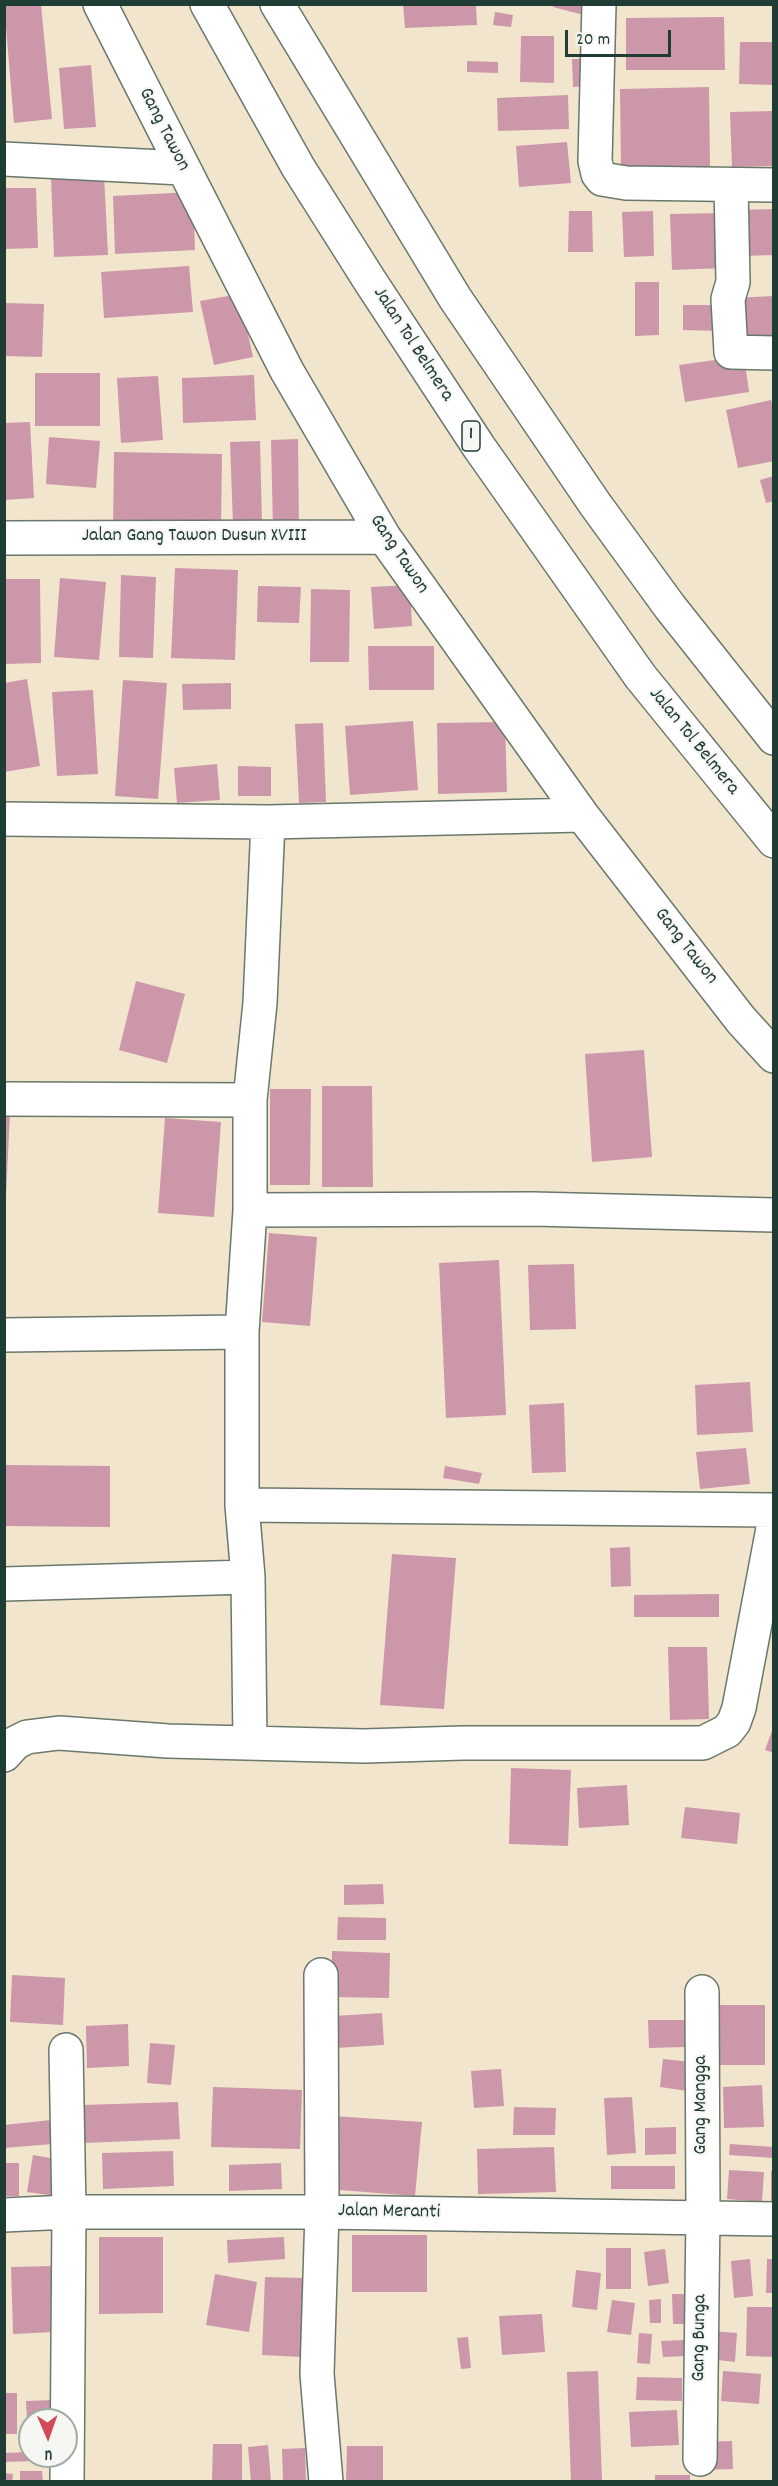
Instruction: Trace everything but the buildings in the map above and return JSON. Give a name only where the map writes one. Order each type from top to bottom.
[{"type":"main road","name":"Gang Tawon","points":[[100,4],[286,371],[384,537],[582,815],[741,1020],[774,1056]]},
{"type":"main road","name":"Jalan Tol Belmera","points":[[207,4],[298,167],[479,447],[640,676],[774,842]]},
{"type":"main road","points":[[278,4],[390,193],[462,308],[596,504],[663,597],[774,738]]},
{"type":"main road","points":[[599,4],[595,161],[598,174],[602,179],[616,182],[774,185]]},
{"type":"main road","points":[[4,159],[183,168]]},
{"type":"main road","points":[[732,185],[733,282],[728,299],[731,352],[774,353]]},
{"type":"main road","name":"Jalan Gang Tawon Dusun XVIII","points":[[4,538],[384,537]]},
{"type":"main road","points":[[4,819],[268,822],[582,815]]},
{"type":"main road","points":[[250,1743],[248,1577],[242,1505],[242,1332],[250,1210],[250,1100],[260,1004],[268,822]]},
{"type":"main road","points":[[4,1099],[250,1100]]},
{"type":"main road","points":[[250,1210],[533,1209],[774,1215]]},
{"type":"main road","points":[[4,1335],[242,1332]]},
{"type":"main road","points":[[242,1505],[774,1510]]},
{"type":"main road","points":[[4,1755],[15,1743],[27,1737],[53,1734],[168,1741],[364,1746],[463,1743],[703,1743],[727,1731],[734,1722],[739,1708],[774,1523]]},
{"type":"main road","points":[[4,1584],[248,1577]]},
{"type":"main road","points":[[321,1975],[322,2212],[317,2374],[326,2481]]},
{"type":"main road","name":"Gang Mangga","points":[[702,1992],[703,2218]]},
{"type":"main road","points":[[66,2050],[69,2212],[67,2481]]},
{"type":"main road","name":"Jalan Meranti","points":[[4,2215],[69,2212],[322,2212],[774,2219]]},
{"type":"main road","name":"Gang Bunga","points":[[700,2459],[703,2218]]}]
